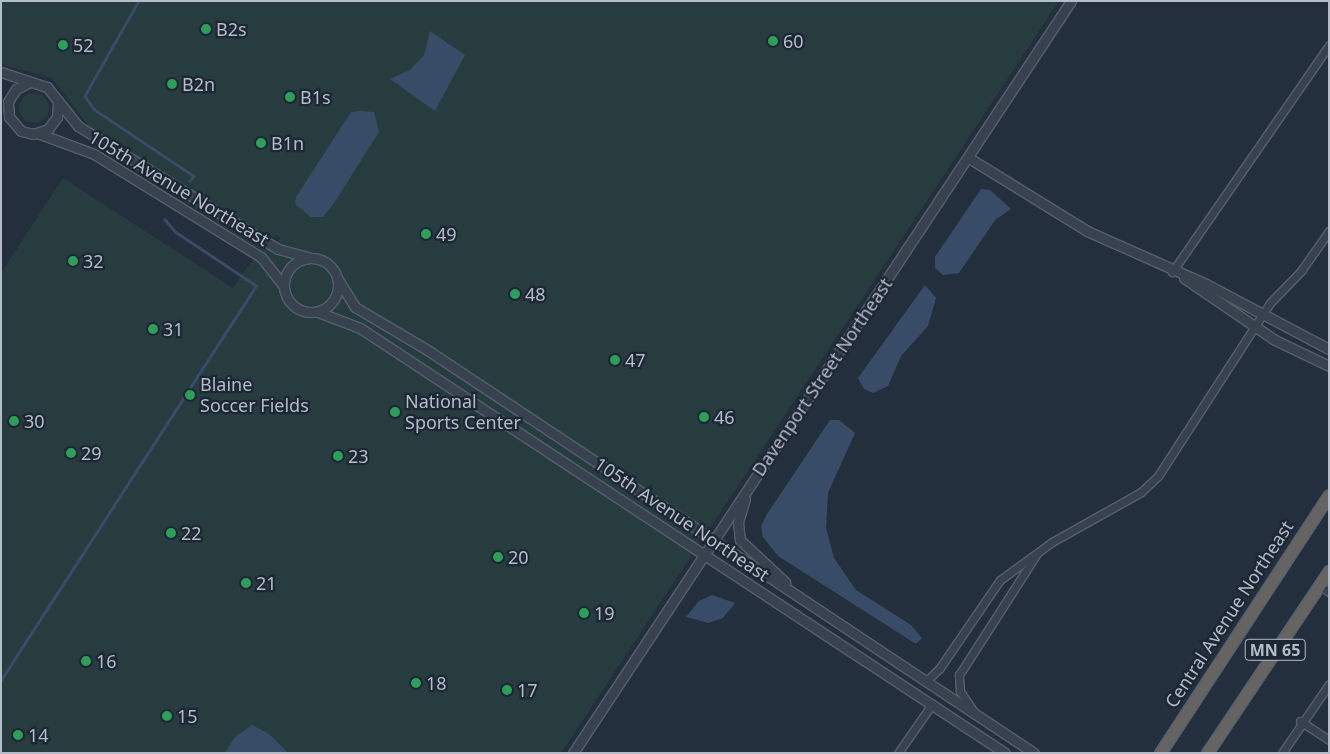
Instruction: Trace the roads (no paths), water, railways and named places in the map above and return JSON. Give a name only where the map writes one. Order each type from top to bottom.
[{"type":"highway","name":"Central Avenue Northeast","points":[[1160,753],[1329,495]]},
{"type":"highway","name":"MN 65","points":[[1207,753],[1324,589],[1329,571]]},
{"type":"highway","points":[[1154,753],[1170,736]]},
{"type":"street","name":"Davenport Street Northeast","points":[[573,753],[969,158],[1071,1]]},
{"type":"street","points":[[1172,272],[1329,45]]},
{"type":"street","name":"105th Avenue Northeast","points":[[1,72],[47,86],[78,126],[278,248],[328,264],[355,307],[714,540],[1034,753]]},
{"type":"street","points":[[7,109],[11,94],[30,82]]},
{"type":"street","name":"105th Avenue Northeast","points":[[1,100],[20,131],[40,134],[94,154],[262,257],[283,285],[290,304],[303,311],[318,312],[360,328],[1005,753]]},
{"type":"street","points":[[40,134],[54,124],[58,101]]},
{"type":"street","points":[[969,158],[1063,218],[1262,314],[1329,349]]},
{"type":"street","points":[[926,681],[939,669],[1000,580],[1039,550],[1141,492],[1158,476],[1262,314],[1329,231]]},
{"type":"street","points":[[283,285],[289,268],[311,258]]},
{"type":"street","points":[[1182,276],[1254,327],[1329,366]]},
{"type":"street","points":[[318,312],[336,295],[337,278]]},
{"type":"street","points":[[750,486],[738,522],[740,540],[746,550],[820,611]]},
{"type":"street","points":[[976,715],[960,690],[959,676],[1039,550]]},
{"type":"street","points":[[1282,753],[1300,721],[1329,684]]},
{"type":"street","points":[[898,753],[932,704]]},
{"type":"street","points":[[1300,721],[1329,740]]},
{"type":"water","points":[[430,31],[465,55],[435,111],[390,79],[410,70],[424,55]]},
{"type":"water","points":[[351,112],[374,112],[379,132],[323,217],[311,217],[295,204],[296,197]]},
{"type":"water","points":[[981,189],[990,190],[1011,209],[995,220],[959,273],[943,275],[935,268],[935,257]]},
{"type":"water","points":[[925,285],[936,298],[928,326],[901,356],[888,386],[873,393],[864,389],[858,378]]},
{"type":"water","points":[[830,420],[839,420],[855,433],[828,493],[826,528],[834,558],[856,590],[911,625],[922,638],[916,644],[778,556],[763,537],[761,526],[767,514]]},
{"type":"water","points":[[712,595],[735,603],[723,618],[708,623],[686,617],[699,601]]},
{"type":"water","points":[[252,725],[269,734],[288,753],[225,753],[235,737]]},
{"type":"waterway","points":[[139,1],[85,96],[94,109],[194,176],[190,181]]},
{"type":"waterway","points":[[1,680],[256,286],[175,232],[165,220]]},
{"type":"place","name":"B2s","points":[[206,29]]},
{"type":"place","name":"60","points":[[773,41]]},
{"type":"place","name":"52","points":[[63,45]]},
{"type":"place","name":"B2n","points":[[172,84]]},
{"type":"place","name":"B1s","points":[[290,97]]},
{"type":"place","name":"B1n","points":[[261,143]]},
{"type":"place","name":"49","points":[[426,234]]},
{"type":"place","name":"32","points":[[73,261]]},
{"type":"place","name":"48","points":[[515,294]]},
{"type":"place","name":"31","points":[[153,329]]},
{"type":"place","name":"47","points":[[615,360]]},
{"type":"place","name":"Blaine Soccer Fields","points":[[190,395]]},
{"type":"place","name":"National Sports Center","points":[[395,412]]},
{"type":"place","name":"46","points":[[704,417]]},
{"type":"place","name":"30","points":[[14,421]]},
{"type":"place","name":"29","points":[[71,453]]},
{"type":"place","name":"23","points":[[338,456]]},
{"type":"place","name":"22","points":[[171,533]]},
{"type":"place","name":"20","points":[[498,557]]},
{"type":"place","name":"21","points":[[246,583]]},
{"type":"place","name":"19","points":[[584,613]]},
{"type":"place","name":"16","points":[[86,661]]},
{"type":"place","name":"18","points":[[416,683]]},
{"type":"place","name":"17","points":[[507,690]]},
{"type":"place","name":"15","points":[[167,716]]},
{"type":"place","name":"14","points":[[18,735]]}]
